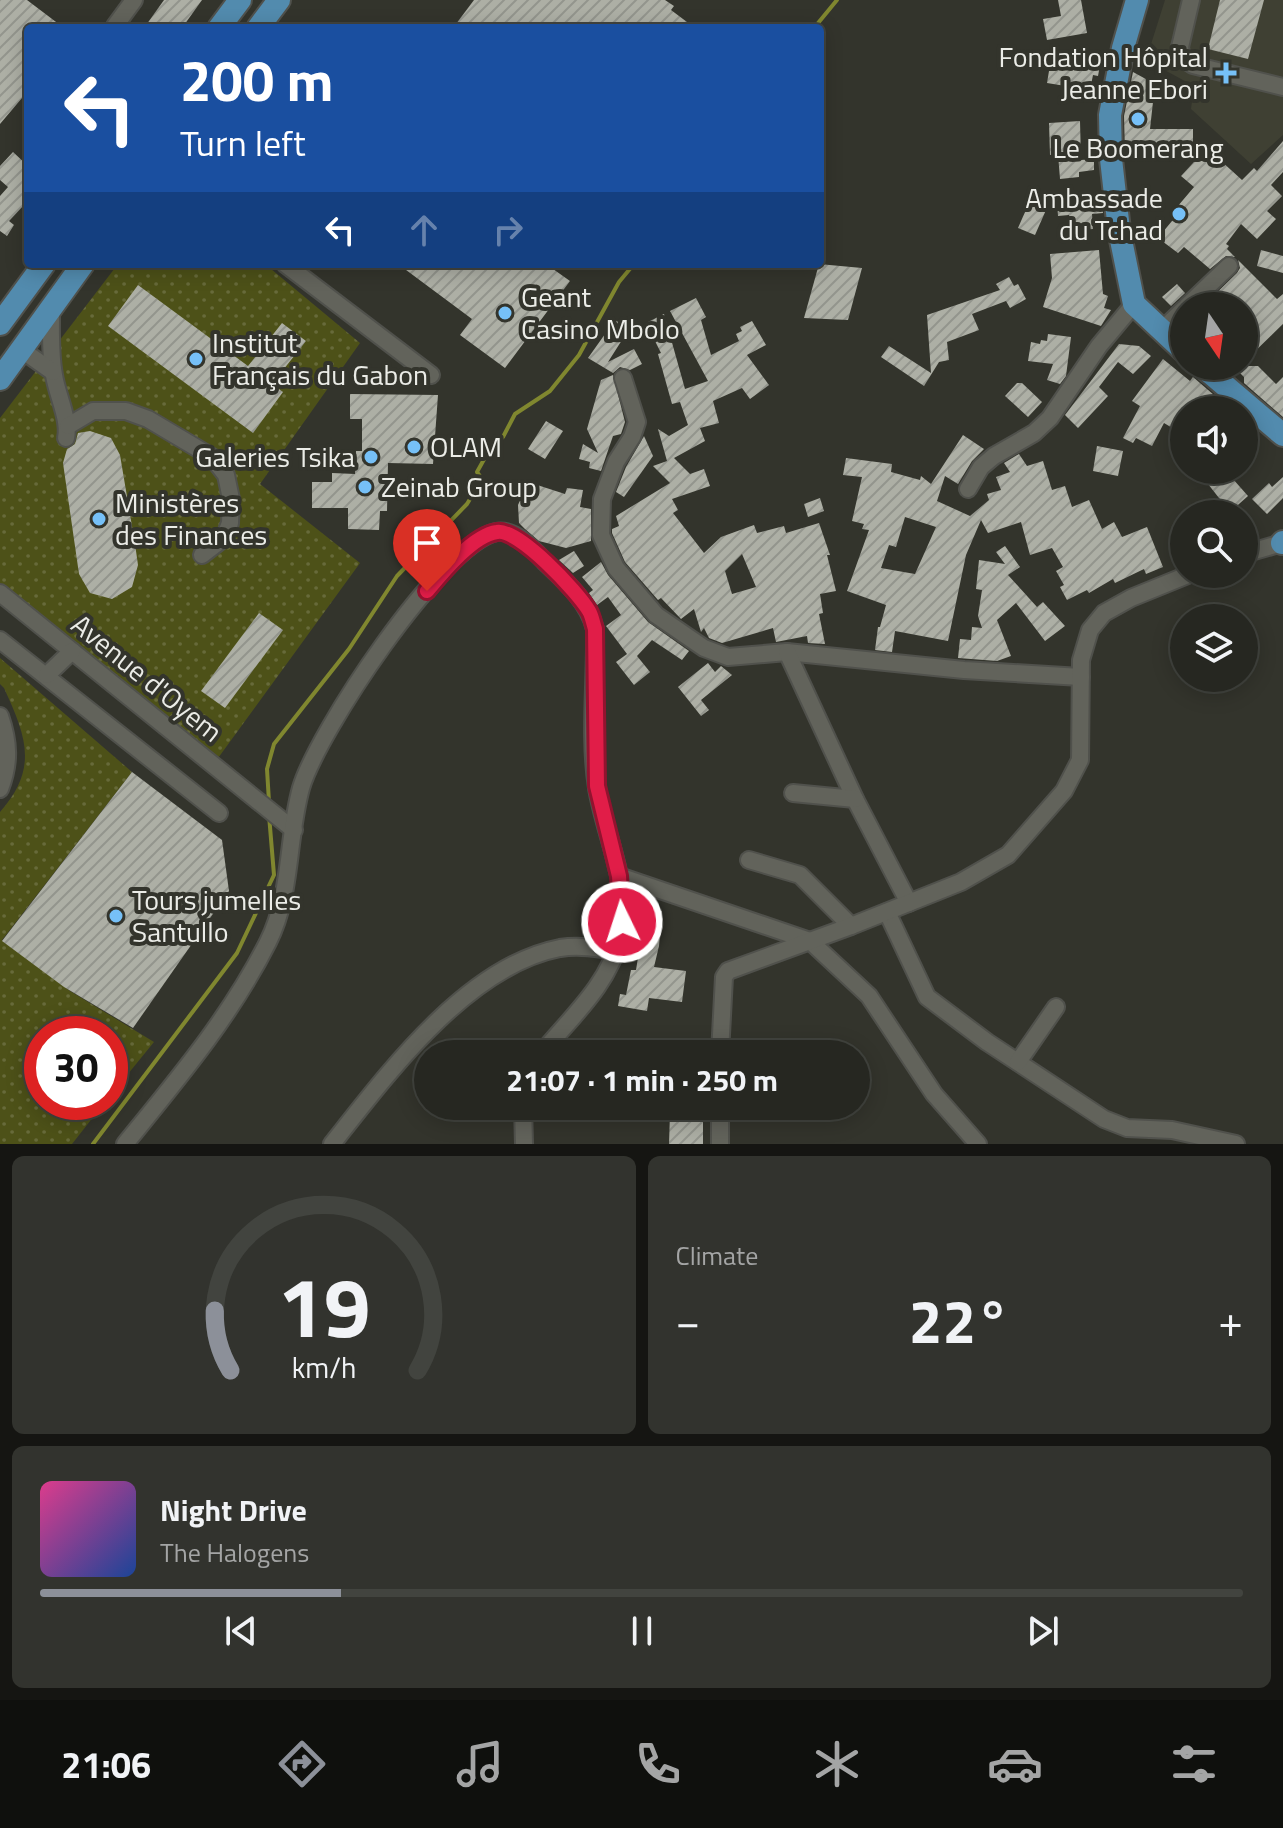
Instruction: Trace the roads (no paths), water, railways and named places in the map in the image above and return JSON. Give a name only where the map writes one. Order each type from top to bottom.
[{"type":"main road","points":[[261,24],[279,0]]},
{"type":"main road","points":[[1137,0],[1114,84],[1110,115],[1111,159],[1119,230],[1134,304],[1170,339]]},
{"type":"main road","points":[[0,324],[42,268]]},
{"type":"main road","points":[[0,378],[80,268]]},
{"type":"main road","points":[[1218,380],[1283,435]]},
{"type":"street","points":[[116,24],[134,0]]},
{"type":"street","points":[[1191,0],[1180,47],[1182,58],[1193,65],[1283,87]]},
{"type":"street","points":[[1202,292],[1229,266]]},
{"type":"street","points":[[290,268],[431,375]]},
{"type":"street","points":[[968,489],[981,467],[1034,433],[1050,418],[1099,346],[1134,304]]},
{"type":"street","points":[[51,311],[53,372],[67,432],[93,411],[126,411],[148,419],[212,457],[226,475],[231,499],[230,523],[224,538],[202,555]]},
{"type":"street","points":[[1161,331],[1170,323]]},
{"type":"street","points":[[22,350],[53,372]]},
{"type":"street","points":[[623,378],[637,422],[616,462],[602,499],[601,535],[616,568],[656,615],[715,654],[728,657],[787,652],[964,670],[1081,677]]},
{"type":"street","points":[[125,1144],[199,1052],[270,937],[280,904],[301,787],[320,742],[370,663],[445,570],[481,538],[497,532],[512,533],[544,560],[580,598],[591,614],[595,629],[597,786],[619,876],[622,922],[615,951],[603,978],[580,1011],[554,1040]]},
{"type":"street","points":[[1258,550],[1283,543]]},
{"type":"street","points":[[721,1040],[724,977],[728,971],[961,882],[1008,855],[1075,774],[1082,746],[1084,644],[1090,630],[1104,613],[1170,582]]},
{"type":"street","name":"Avenue d'Oyem","points":[[0,593],[294,830]]},
{"type":"street","points":[[0,640],[219,813]]},
{"type":"street","points":[[47,675],[72,651]]},
{"type":"street","points":[[787,652],[855,799],[909,903]]},
{"type":"street","points":[[0,716],[8,741],[7,771],[0,789]]},
{"type":"street","points":[[793,793],[855,799]]},
{"type":"street","points":[[749,860],[800,875],[851,926]]},
{"type":"street","points":[[619,876],[810,941],[869,996],[934,1094],[978,1144]]},
{"type":"street","points":[[887,912],[927,997],[987,1042],[1104,1119],[1127,1128],[1172,1130],[1236,1144]]},
{"type":"street","points":[[332,1144],[407,1054],[463,996],[481,983],[532,956],[562,948],[587,947],[615,951]]},
{"type":"street","points":[[1018,1062],[1056,1007]]},
{"type":"street","points":[[523,1120],[524,1144]]},
{"type":"street","points":[[720,1120],[720,1144]]},
{"type":"waterway","points":[[817,24],[837,0]]},
{"type":"waterway","points":[[269,802],[267,769],[274,744],[349,649],[397,576],[467,504],[482,479],[477,472],[487,454],[503,437],[515,414],[550,391],[579,355],[619,282],[631,268]]},
{"type":"waterway","points":[[93,1144],[237,953],[274,875],[269,815]]},
{"type":"place","name":"Fondation Hôpital Jeanne Ebori","points":[[1226,73]]},
{"type":"place","name":"Le Boomerang","points":[[1138,119]]},
{"type":"place","name":"Ambassade du Tchad","points":[[1179,214]]},
{"type":"place","name":"Geant Casino Mbolo","points":[[505,313]]},
{"type":"place","name":"Institut Français du Gabon","points":[[196,359]]},
{"type":"place","name":"OLAM","points":[[414,447]]},
{"type":"place","name":"Galeries Tsika","points":[[371,457]]},
{"type":"place","name":"Zeinab Group","points":[[365,487]]},
{"type":"place","name":"Ministères des Finances","points":[[99,519]]},
{"type":"place","name":"Tours jumelles Santullo","points":[[116,916]]}]
